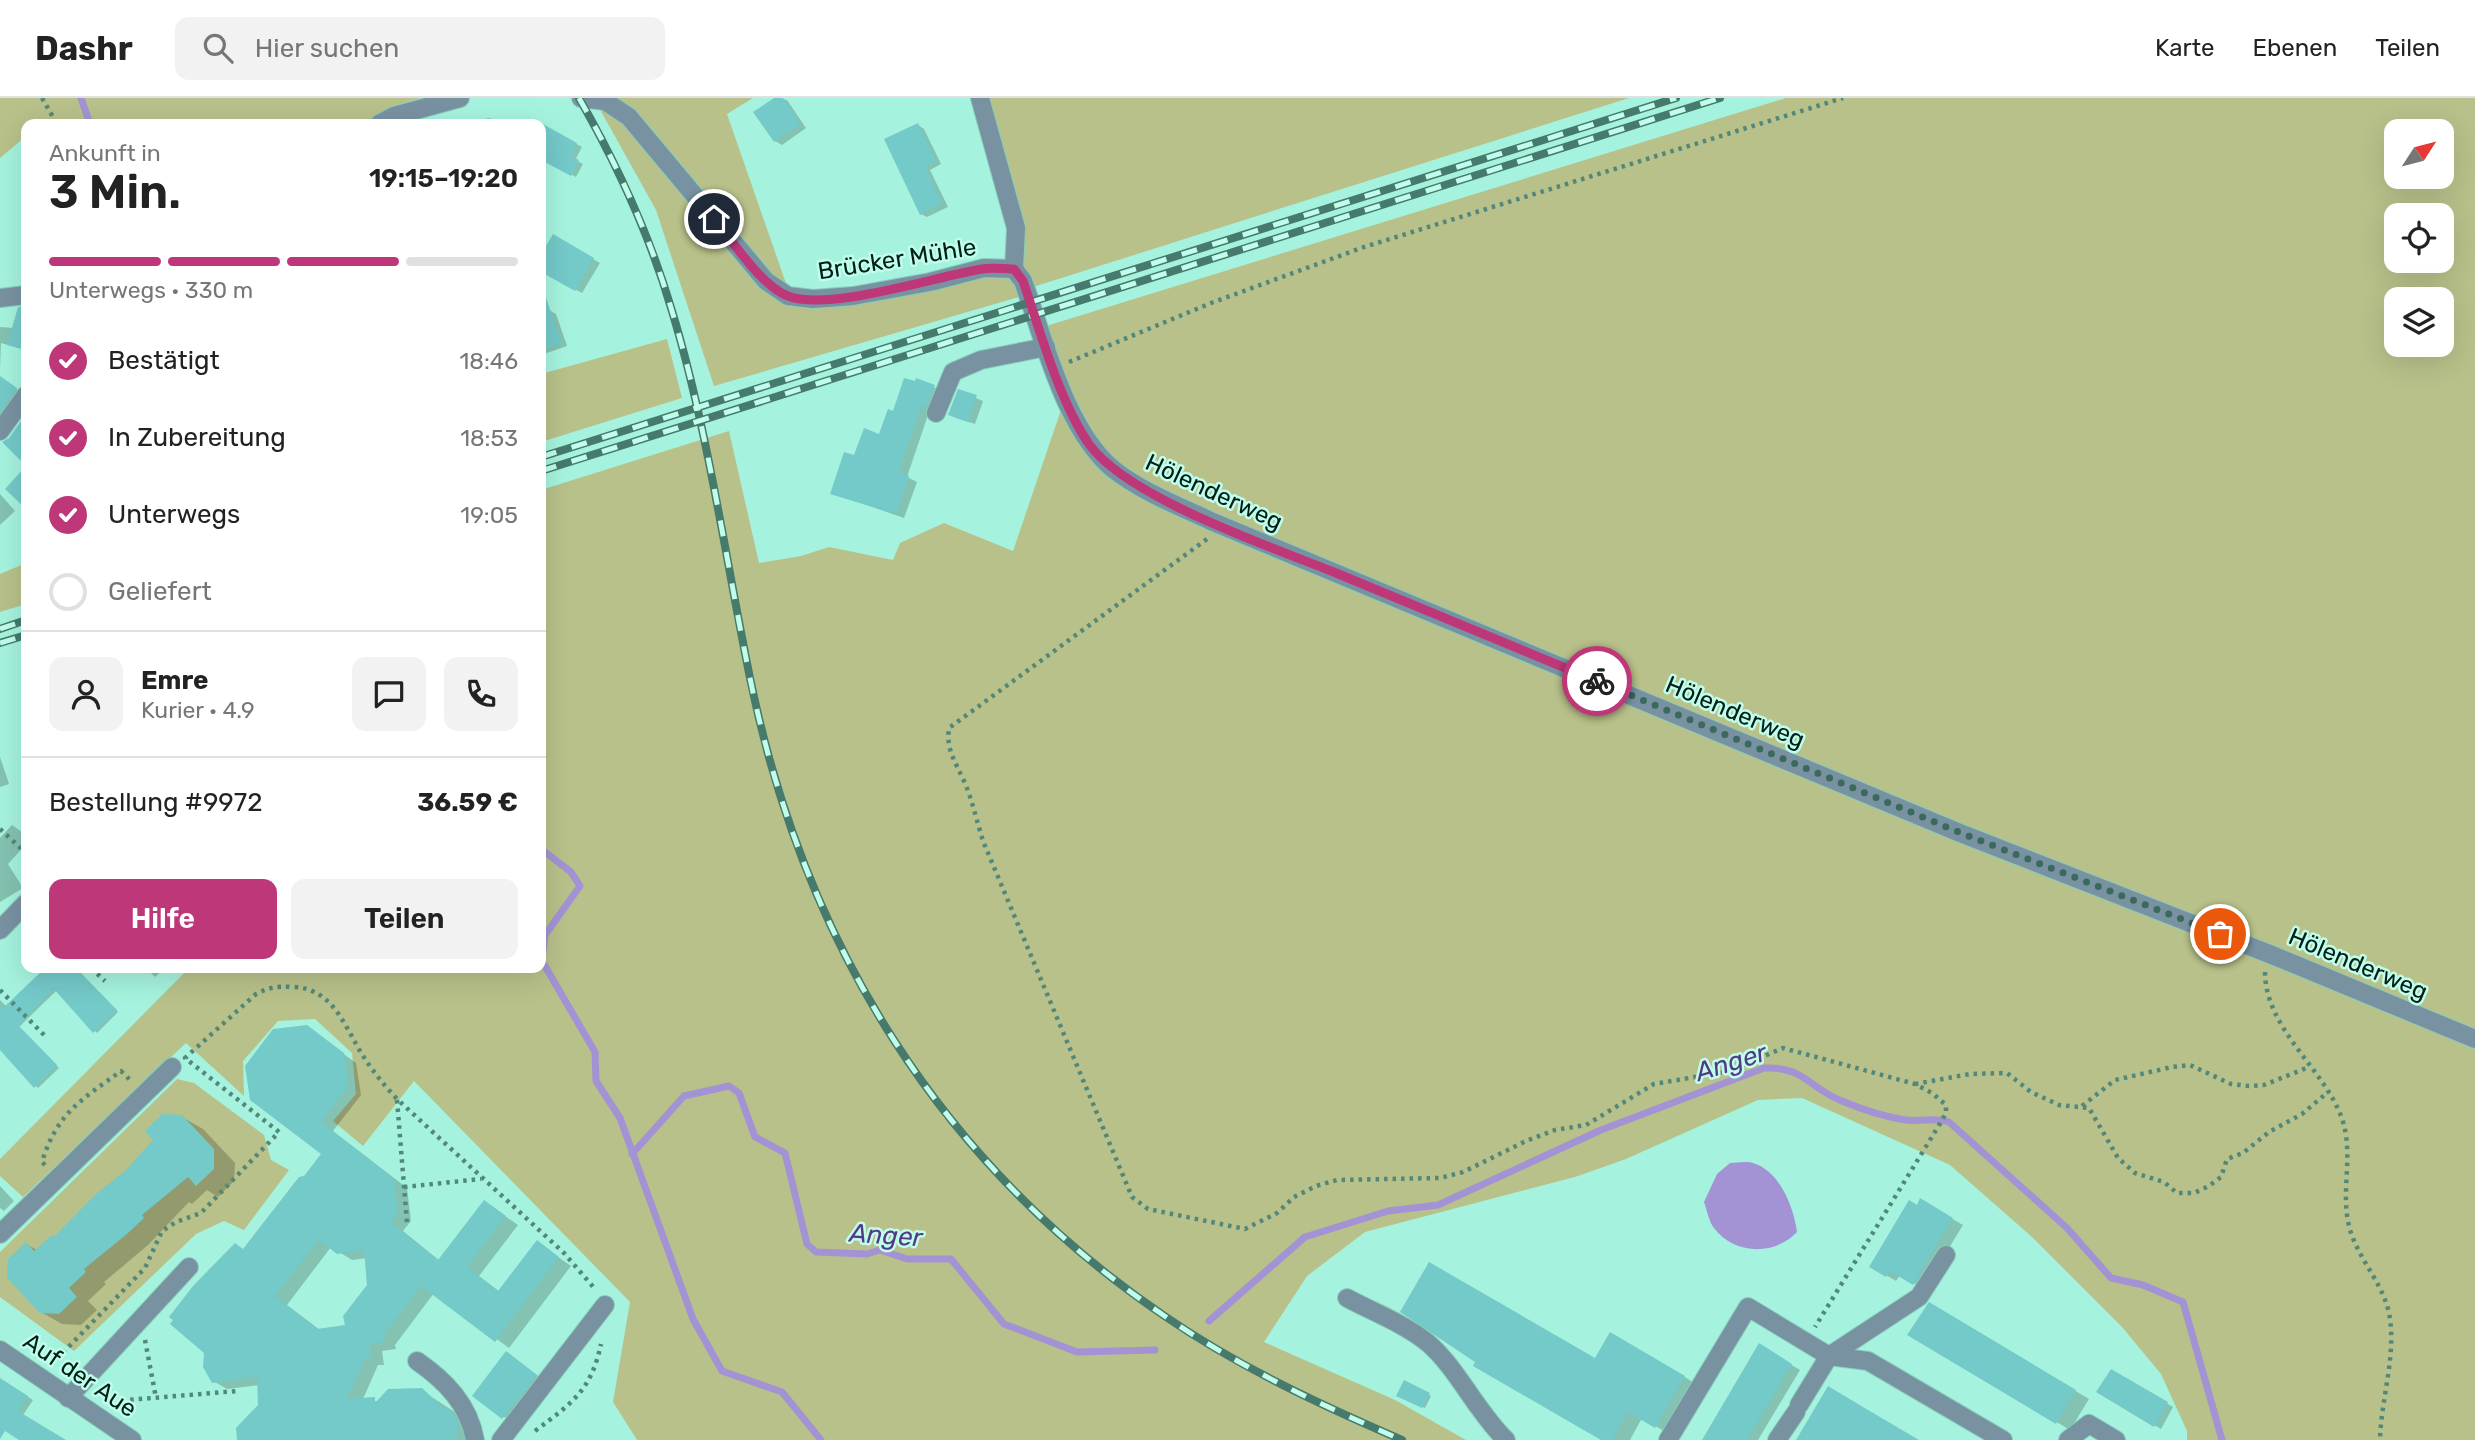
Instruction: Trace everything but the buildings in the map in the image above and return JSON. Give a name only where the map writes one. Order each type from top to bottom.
[{"type":"street","points":[[388,119],[460,98]]},
{"type":"street","name":"Brücker Mühle","points":[[581,98],[605,101],[629,117],[766,281],[788,296],[813,299],[853,296],[930,282],[984,268],[1014,269]]},
{"type":"street","points":[[979,98],[1016,228],[1014,269]]},
{"type":"street","name":"Hölenderweg","points":[[1014,269],[1023,281],[1046,347],[1089,444],[1112,468],[1139,486],[1213,522],[1961,833],[2272,955],[2475,1039]]},
{"type":"street","points":[[0,298],[21,296]]},
{"type":"street","points":[[936,413],[953,372],[981,360],[1046,347]]},
{"type":"street","points":[[0,431],[21,402]]},
{"type":"street","points":[[0,930],[21,908]]},
{"type":"street","points":[[0,1234],[172,1067]]},
{"type":"street","points":[[1777,1440],[1829,1356],[1919,1297],[1946,1255]]},
{"type":"street","points":[[68,1398],[189,1266]]},
{"type":"street","points":[[1347,1297],[1427,1342],[1443,1359],[1484,1419],[1506,1440]]},
{"type":"street","points":[[501,1440],[605,1305]]},
{"type":"street","points":[[1668,1440],[1748,1307],[1829,1356],[1868,1361],[2003,1440]]},
{"type":"street","name":"Auf der Aue","points":[[0,1350],[132,1440]]},
{"type":"street","points":[[417,1361],[459,1399],[472,1421],[475,1440]]},
{"type":"street","points":[[2068,1440],[2089,1424],[2116,1440]]},
{"type":"path","points":[[42,98],[54,119]]},
{"type":"path","points":[[1055,368],[1211,303],[1364,247],[1843,98]]},
{"type":"path","points":[[1213,522],[1207,540],[949,728],[947,743],[952,760],[964,782],[982,841],[1132,1196],[1147,1209],[1245,1229],[1277,1213],[1294,1197],[1316,1186],[1358,1178],[1440,1178],[1463,1172],[1527,1140],[1555,1130],[1586,1125],[1654,1084],[1730,1071],[1783,1048],[1914,1084],[1932,1093],[1946,1105],[1946,1112],[1938,1127],[1806,1343]]},
{"type":"path","points":[[0,829],[21,848]]},
{"type":"path","points":[[2272,955],[2264,974],[2277,1013],[2309,1068],[2340,1112],[2349,1147],[2346,1196],[2349,1227],[2382,1290],[2389,1312],[2392,1336],[2381,1440]]},
{"type":"path","points":[[96,973],[105,982]]},
{"type":"path","points":[[39,1378],[145,1268],[162,1231],[176,1222],[201,1213],[279,1132],[185,1058],[256,995],[269,987],[308,988],[320,993],[333,1006],[376,1076],[397,1099],[564,1253],[589,1279],[605,1305]]},
{"type":"path","points":[[0,990],[45,1036]]},
{"type":"path","points":[[2082,1106],[2115,1080],[2172,1067],[2190,1065],[2231,1084],[2249,1086],[2264,1085],[2309,1068]]},
{"type":"path","points":[[56,1180],[42,1162],[48,1140],[71,1107],[121,1071],[144,1094]]},
{"type":"path","points":[[1914,1084],[1970,1074],[2007,1073],[2031,1092],[2059,1105],[2082,1106],[2095,1115],[2118,1158],[2135,1173],[2164,1182],[2177,1193],[2186,1194],[2209,1186],[2221,1177],[2227,1159],[2243,1153],[2269,1132],[2302,1114],[2328,1092]]},
{"type":"path","points":[[397,1099],[407,1223]]},
{"type":"path","points":[[404,1187],[482,1179]]},
{"type":"path","points":[[141,1318],[156,1398]]},
{"type":"path","points":[[526,1437],[572,1404],[586,1385],[603,1338]]},
{"type":"path","points":[[96,1417],[128,1400],[237,1391]]},
{"type":"green space","points":[[0,98],[421,98],[392,107],[370,119],[21,119],[21,140],[0,158]]},
{"type":"green space","points":[[613,98],[753,98],[727,114],[789,292],[767,278]]},
{"type":"green space","points":[[984,98],[1629,98],[1030,288],[1017,267]]},
{"type":"green space","points":[[1786,98],[2475,98],[2475,1440],[2187,1440],[2187,1431],[2161,1374],[2122,1327],[2032,1237],[1950,1165],[1802,1098],[1758,1100],[1626,1159],[1575,1177],[1365,1232],[1307,1276],[1264,1342],[1395,1400],[1466,1440],[637,1440],[613,1402],[630,1302],[414,1081],[363,1146],[333,1121],[356,1094],[352,1053],[315,1019],[278,1021],[243,1061],[244,1096],[186,1043],[23,1197],[0,1176],[0,1159],[184,973],[546,973],[546,488],[729,431],[759,563],[801,556],[829,547],[893,560],[900,543],[944,523],[1013,551],[1063,404],[1087,445],[1141,483],[1092,442],[1043,327]]},
{"type":"green space","points":[[598,106],[626,121],[787,298],[1013,272],[1026,295],[714,386],[656,210]]},
{"type":"green space","points":[[667,339],[682,398],[546,440],[546,373]]},
{"type":"green space","points":[[21,565],[21,606],[0,612],[0,574]]},
{"type":"green space","points":[[177,1079],[194,1083],[264,1135],[271,1160],[289,1170],[244,1230],[224,1221],[196,1234],[74,1351],[0,1297],[0,1252]]},
{"type":"shaded area","points":[[1730,1163],[1753,1163],[1763,1167],[1778,1182],[1789,1202],[1797,1232],[1788,1240],[1767,1248],[1744,1248],[1733,1244],[1714,1228],[1704,1202],[1717,1174]]},
{"type":"waterway","name":"Anger","points":[[81,98],[88,119]]},
{"type":"waterway","name":"Anger","points":[[546,853],[571,872],[580,886],[546,934]]},
{"type":"waterway","name":"Anger","points":[[546,968],[595,1052],[596,1081],[620,1118],[693,1319],[722,1371],[782,1392],[821,1440]]},
{"type":"waterway","name":"Anger","points":[[1209,1321],[1305,1237],[1388,1211],[1438,1205],[1601,1130],[1764,1068],[1778,1068],[1798,1074],[1831,1096],[1874,1112],[1906,1120],[1949,1122],[2067,1228],[2111,1278],[2143,1285],[2183,1302],[2222,1440]]},
{"type":"waterway","name":"Anger","points":[[632,1154],[684,1096],[729,1086],[739,1093],[755,1137],[785,1153],[807,1244],[816,1252],[867,1254],[880,1250],[907,1259],[951,1259],[1004,1324],[1077,1352],[1155,1350]]},
{"type":"railway","points":[[579,98],[632,202],[654,256],[685,356],[715,493],[750,678],[774,775],[806,868],[846,956],[893,1040],[949,1117],[1013,1190],[1085,1256],[1166,1317],[1251,1369],[1402,1440]]},
{"type":"railway","points":[[546,455],[1676,98]]},
{"type":"railway","points":[[546,469],[1720,98]]},
{"type":"railway","points":[[0,629],[21,622]]},
{"type":"railway","points":[[0,643],[21,637]]},
{"type":"way so far","points":[[1597,681],[1961,833],[2220,934]]},
{"type":"route","points":[[714,219],[766,281],[788,296],[813,299],[853,296],[930,282],[984,268],[1014,269],[1023,281],[1068,403],[1089,444],[1112,468],[1139,486],[1213,522],[1597,681]]}]
